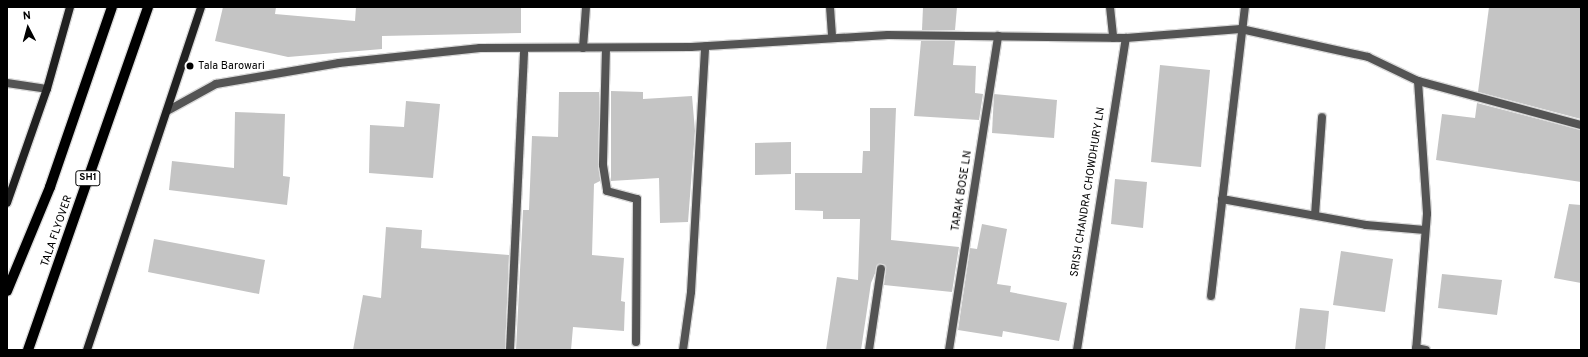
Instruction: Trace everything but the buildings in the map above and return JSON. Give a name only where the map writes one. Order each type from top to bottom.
[{"type":"main road","name":"TALA FLYOVER","points":[[7,291],[50,188],[112,7]]},
{"type":"main road","name":"TALA FLYOVER","points":[[28,350],[148,7]]},
{"type":"street","points":[[7,203],[48,89],[70,7]]},
{"type":"street","points":[[87,350],[201,7]]},
{"type":"street","points":[[583,48],[586,7]]},
{"type":"street","points":[[830,7],[832,38]]},
{"type":"street","points":[[1110,7],[1113,38]]},
{"type":"street","points":[[1211,296],[1241,29],[1245,7]]},
{"type":"street","points":[[166,110],[216,84],[339,63],[480,48],[705,46],[832,38],[998,36],[1126,38],[1241,29],[1368,57],[1418,81],[1581,125]]},
{"type":"street","name":"TARAK BOSE LN","points":[[949,350],[998,36]]},
{"type":"street","name":"SRISH CHANDRA CHOWDHURY LN","points":[[1077,350],[1126,38]]},
{"type":"street","points":[[683,350],[691,292],[705,46]]},
{"type":"street","points":[[510,350],[524,48]]},
{"type":"street","points":[[606,48],[603,165],[607,191],[637,199],[636,342]]},
{"type":"street","points":[[1418,81],[1426,230],[1416,349],[1426,350]]},
{"type":"street","points":[[7,83],[48,89]]},
{"type":"street","points":[[1315,215],[1322,117]]},
{"type":"street","points":[[1222,199],[1366,225],[1426,230]]},
{"type":"street","points":[[869,350],[881,269]]},
{"type":"place","name":"Tala Barowari","points":[[190,66]]}]
